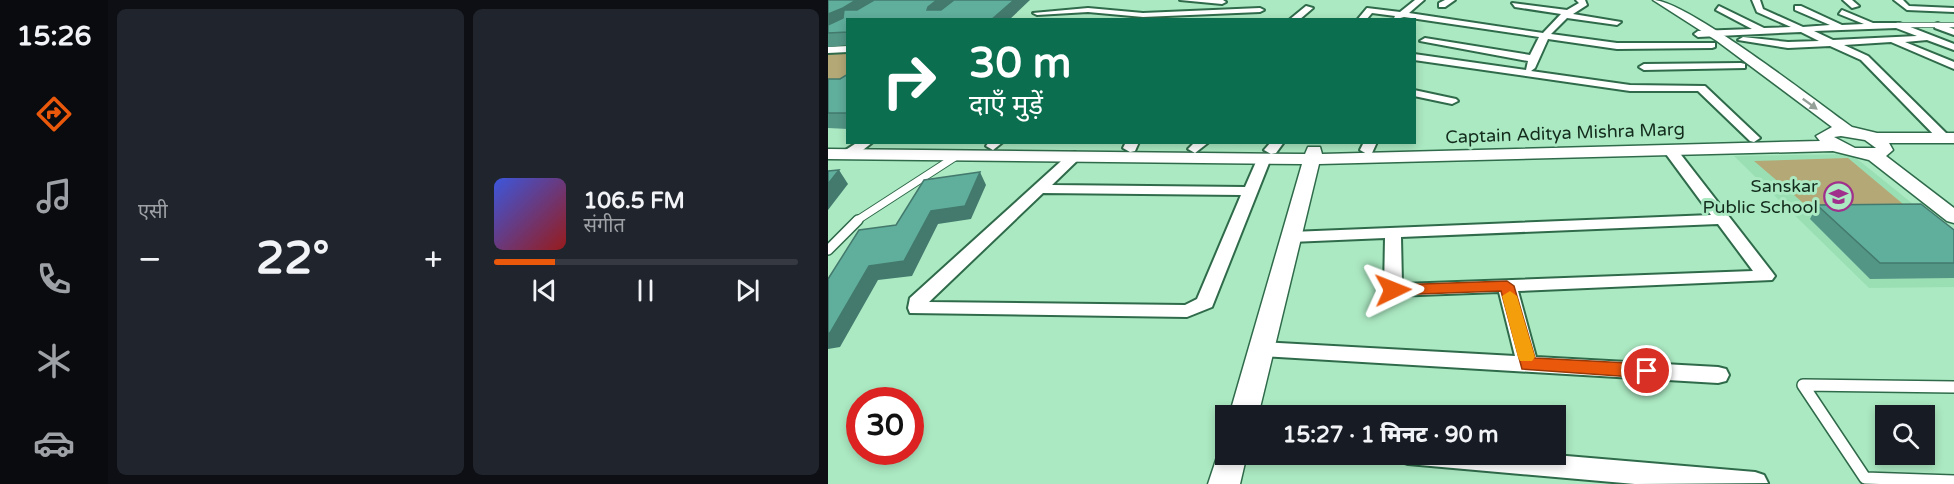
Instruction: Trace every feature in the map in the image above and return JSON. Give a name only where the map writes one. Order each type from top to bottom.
[{"type":"street","points":[[1034,16],[1050,0]]},
{"type":"street","points":[[1184,0],[1267,5],[1250,18]]},
{"type":"street","points":[[1363,18],[1370,10],[1400,17],[1420,0]]},
{"type":"street","points":[[1442,5],[1451,0]]},
{"type":"street","points":[[1528,74],[1543,35],[1566,14],[1584,3],[1580,0]]},
{"type":"street","points":[[1646,0],[1697,34],[1714,38],[1788,45],[1931,38]]},
{"type":"street","points":[[1658,0],[1848,131],[1876,146],[1954,217]]},
{"type":"street","points":[[1756,0],[1760,10],[1865,58],[1869,66],[1951,140]]},
{"type":"street","points":[[1847,0],[1855,6]]},
{"type":"street","points":[[1898,0],[1907,8],[1954,9]]},
{"type":"street","points":[[1932,0],[1954,9]]},
{"type":"street","points":[[1088,10],[1103,3]]},
{"type":"street","points":[[1515,5],[1617,22]]},
{"type":"street","points":[[1296,18],[1309,8]]},
{"type":"street","points":[[1719,8],[1763,31]]},
{"type":"street","points":[[1798,8],[1840,27]]},
{"type":"street","points":[[1034,16],[1088,10],[1143,15],[1260,10]]},
{"type":"street","points":[[1842,12],[1875,26]]},
{"type":"street","points":[[1416,18],[1450,21],[1617,46],[1714,38],[1763,31],[1897,24],[1954,47]]},
{"type":"street","points":[[1442,27],[1450,21]]},
{"type":"street","points":[[1938,26],[1954,32]]},
{"type":"street","points":[[1416,49],[1429,38],[1534,59]]},
{"type":"street","points":[[1714,38],[1741,66],[1829,138],[1849,151],[1876,146],[1951,140]]},
{"type":"street","points":[[1892,40],[1954,66]]},
{"type":"street","points":[[828,50],[846,49]]},
{"type":"street","points":[[1416,58],[1630,88],[1701,88],[1754,138]]},
{"type":"street","points":[[1644,67],[1741,66]]},
{"type":"street","points":[[1416,93],[1452,101]]},
{"type":"street","points":[[1829,138],[1848,131]]},
{"type":"street","name":"Captain Aditya Mishra Marg","points":[[1313,155],[1369,146],[1829,138]]},
{"type":"street","name":"Captain Aditya Mishra Marg","points":[[828,154],[859,147],[995,144],[1199,146],[1313,155],[1670,150],[1829,138]]},
{"type":"street","name":"Captain Aditya Mishra Marg","points":[[828,144],[958,155],[1075,156],[1271,150]]},
{"type":"street","points":[[1075,156],[917,303],[916,308],[1187,311],[1198,308],[1205,303],[1251,191],[1271,150]]},
{"type":"street","points":[[1393,232],[1393,290],[1766,276],[1670,150]]},
{"type":"street","points":[[1246,405],[1313,155]]},
{"type":"street","points":[[1039,189],[1251,191]]},
{"type":"street","points":[[1291,237],[1723,219]]},
{"type":"street","points":[[1507,286],[1528,364]]},
{"type":"street","points":[[1261,349],[1718,375]]},
{"type":"street","points":[[1224,484],[1229,465]]},
{"type":"street","points":[[1540,465],[1755,483]]},
{"type":"lane","points":[[1897,24],[1954,25]]},
{"type":"lane","points":[[828,250],[840,234],[881,200],[910,186],[958,155]]},
{"type":"lane","points":[[1954,387],[1803,385],[1865,478],[1954,481]]},
{"type":"shaded area","points":[[846,51],[846,76],[828,84],[828,52]]},
{"type":"shaded area","name":"Sanskar Public School","points":[[1851,154],[1954,237],[1954,287],[1869,288],[1734,156]]},
{"type":"shaded area","points":[[1848,158],[1915,214],[1815,213],[1754,161]]},
{"type":"building","points":[[828,0],[856,0],[828,14]]},
{"type":"building","points":[[874,0],[937,0],[927,10],[941,10],[954,0],[1014,0],[993,18],[846,18],[846,32],[828,33],[828,25],[843,18],[844,10],[857,10]]},
{"type":"building","points":[[846,75],[846,113],[828,113],[828,79],[840,79]]},
{"type":"building","points":[[839,170],[828,184],[828,171]]},
{"type":"building","points":[[980,172],[965,206],[931,211],[904,261],[869,266],[828,333],[828,279],[859,230],[896,225],[924,180]]},
{"type":"building","points":[[1921,204],[1954,230],[1954,263],[1880,263],[1817,205]]},
{"type":"slow traffic","points":[[1510,296],[1526,357]]},
{"type":"place","name":"Sanskar Public School","points":[[1839,196]]},
{"type":"route","points":[[1393,290],[1507,286],[1528,364],[1647,371]]}]
